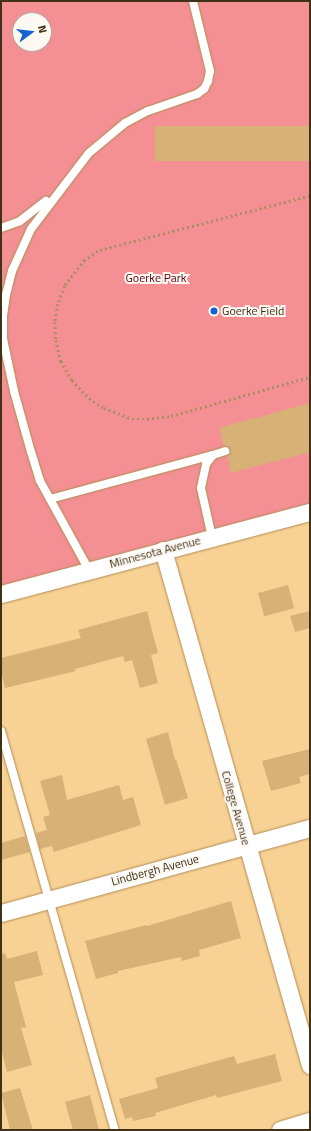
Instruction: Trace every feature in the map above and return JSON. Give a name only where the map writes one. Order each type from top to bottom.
[{"type":"street","name":"Minnesota Avenue","points":[[1,594],[310,512]]},
{"type":"street","name":"College Avenue","points":[[163,550],[310,1065]]},
{"type":"street","name":"Lindbergh Avenue","points":[[1,913],[310,828]]},
{"type":"street","points":[[280,1130],[310,1121]]},
{"type":"lane","points":[[89,570],[40,481],[14,392],[3,339],[3,316],[10,278],[20,251],[31,228],[89,152],[125,123],[148,111],[197,94],[204,89],[208,81],[210,71],[193,1]]},
{"type":"lane","points":[[1,228],[20,221],[32,214],[61,188]]},
{"type":"lane","points":[[50,499],[225,451]]},
{"type":"lane","points":[[212,537],[201,488],[206,464],[214,455]]},
{"type":"lane","points":[[1,731],[115,1130]]},
{"type":"path","points":[[310,196],[98,251],[85,260],[65,286],[58,304],[55,322],[56,340],[61,361],[72,380],[89,398],[104,408],[132,419],[171,416],[310,376]]},
{"type":"green space","name":"Goerke Park","points":[[1,1],[310,1],[310,512],[1,594]]},
{"type":"building","points":[[155,126],[310,126],[310,161],[155,161]]},
{"type":"building","points":[[310,403],[310,452],[231,473],[227,456],[230,450],[228,447],[224,446],[219,428]]},
{"type":"building","points":[[288,585],[294,608],[264,616],[258,593]]},
{"type":"building","points":[[147,611],[158,653],[151,655],[158,683],[140,688],[132,660],[125,662],[123,656],[75,669],[76,671],[5,688],[1,671],[1,658],[81,638],[78,630]]},
{"type":"building","points":[[310,611],[310,628],[295,632],[290,616]]},
{"type":"building","points":[[168,732],[175,760],[176,759],[188,798],[165,805],[146,739]]},
{"type":"building","points":[[310,749],[310,774],[299,777],[301,783],[271,791],[262,761]]},
{"type":"building","points":[[62,775],[67,800],[119,785],[123,800],[133,797],[141,825],[54,852],[52,846],[40,849],[36,833],[47,830],[43,817],[50,815],[40,781]]},
{"type":"building","points":[[25,836],[30,852],[1,860],[1,843]]},
{"type":"building","points":[[231,901],[241,938],[199,950],[200,956],[182,961],[181,957],[118,971],[118,973],[96,979],[85,941],[146,925],[147,926]]},
{"type":"building","points":[[37,951],[43,975],[14,982],[26,1027],[21,1028],[32,1065],[7,1072],[1,1048],[1,954],[5,953],[7,959]]},
{"type":"building","points":[[275,1054],[282,1081],[217,1098],[216,1095],[155,1113],[156,1116],[133,1121],[132,1117],[125,1119],[119,1099],[158,1088],[155,1078],[234,1056],[237,1064]]},
{"type":"building","points":[[20,1088],[33,1130],[10,1130],[1,1093]]},
{"type":"building","points":[[90,1095],[99,1130],[73,1130],[65,1102]]},
{"type":"place","name":"Goerke Field","points":[[214,311]]}]
